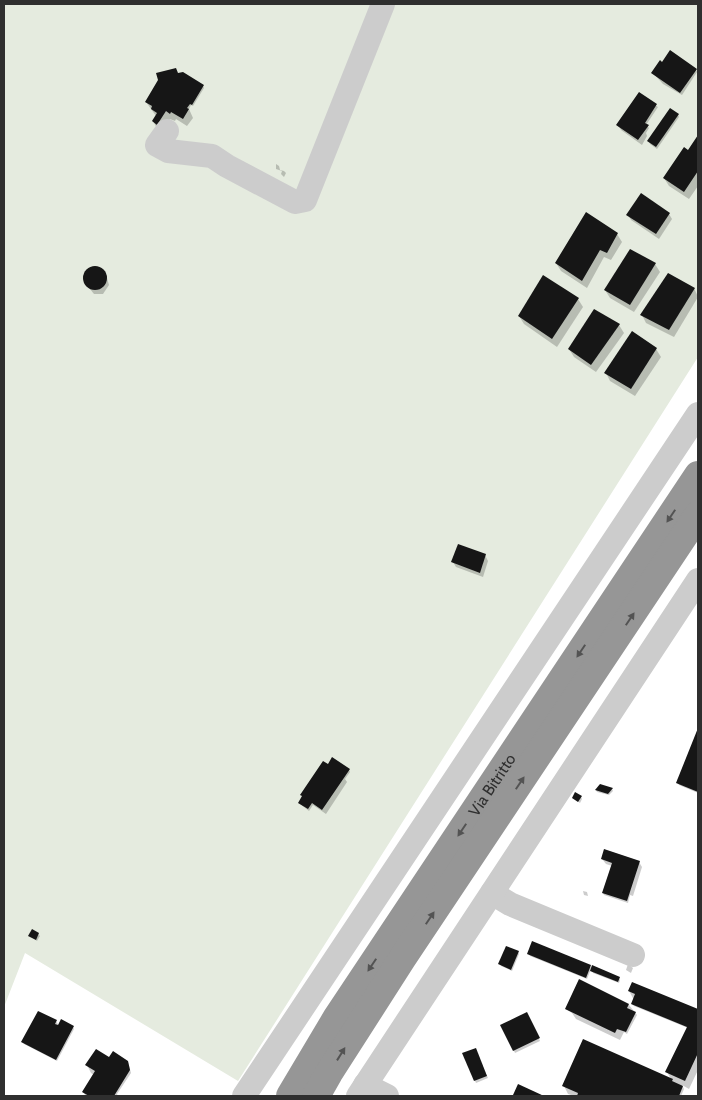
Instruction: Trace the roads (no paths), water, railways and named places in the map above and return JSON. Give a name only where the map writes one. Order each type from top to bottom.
[{"type":"highway","name":"Via Bitritto","points":[[290,1096],[337,1017],[698,475]]},
{"type":"highway","name":"Via Bitritto","points":[[316,1096],[402,959],[698,515]]},
{"type":"street","points":[[167,131],[157,145],[168,151],[212,156],[295,202],[305,200],[382,4]]},
{"type":"street","points":[[244,1096],[698,414]]},
{"type":"street","points":[[387,1096],[362,1091],[698,580]]},
{"type":"street","points":[[492,893],[510,904],[633,955]]}]
